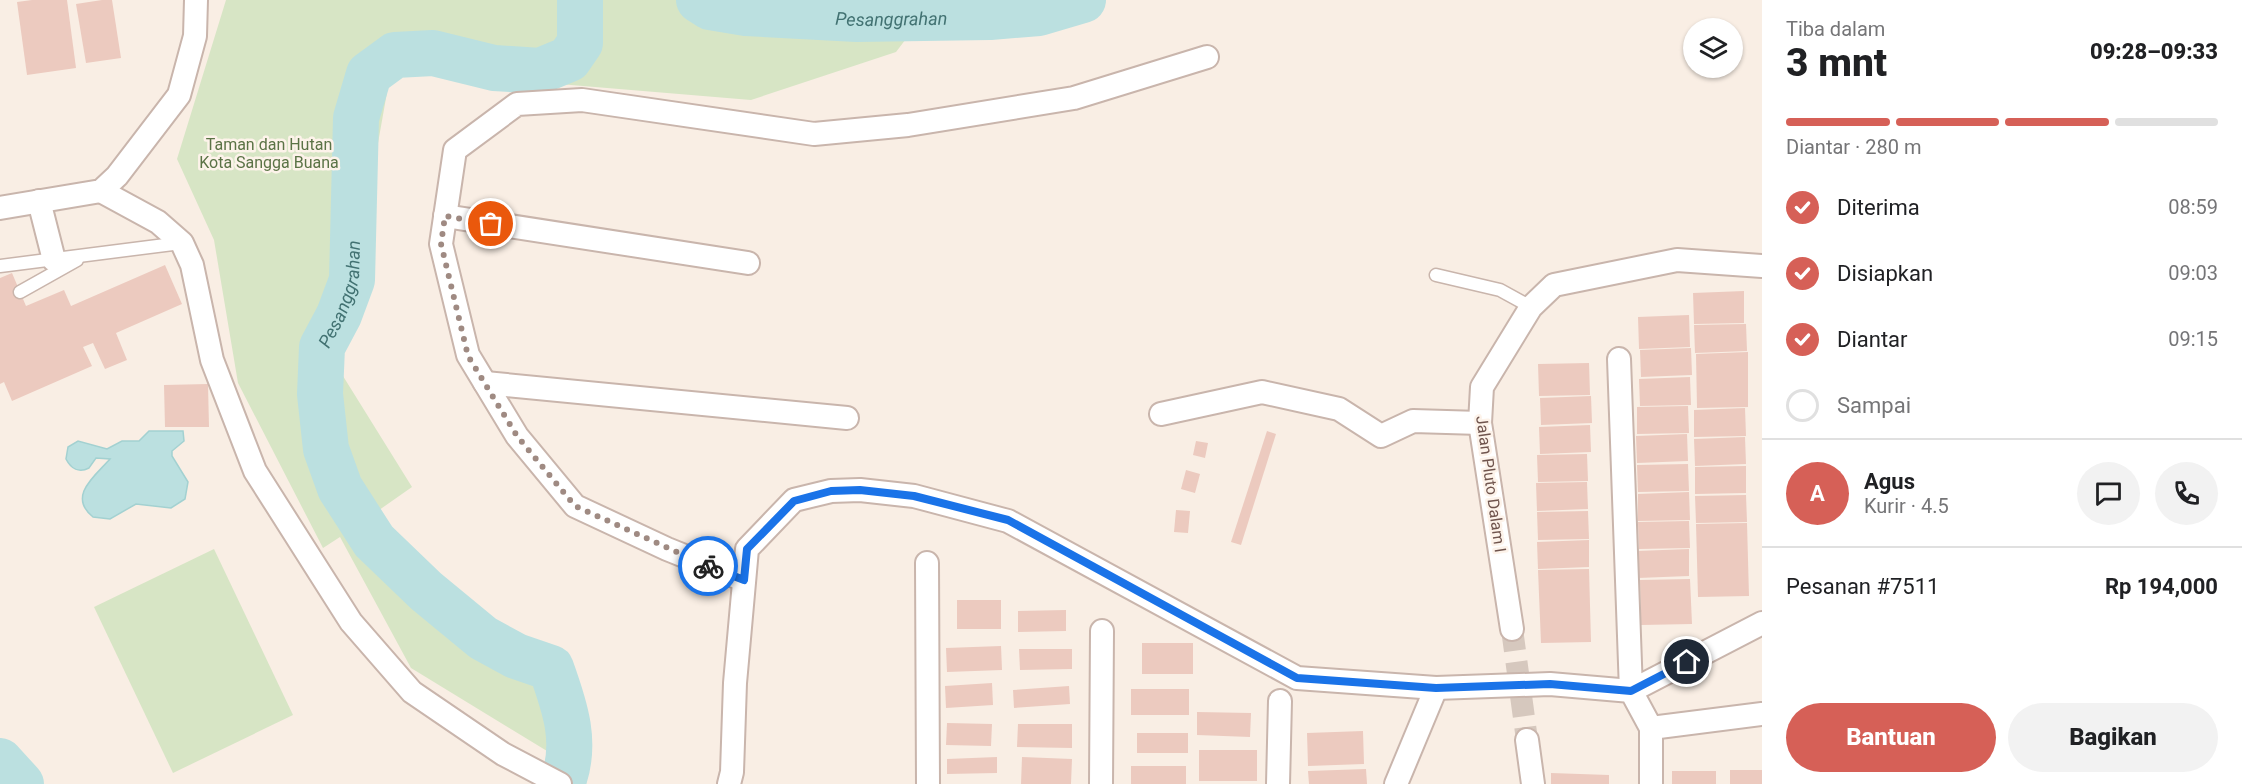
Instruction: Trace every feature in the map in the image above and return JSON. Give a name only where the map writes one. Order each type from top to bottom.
[{"type":"street","points":[[0,208],[101,191],[117,176],[179,95],[195,36],[196,0]]},
{"type":"street","points":[[744,580],[667,549],[575,506],[517,436],[468,356],[441,244],[454,150],[517,104],[582,100],[814,134],[908,125],[1074,98],[1207,57]]},
{"type":"street","points":[[101,191],[158,222],[182,243],[192,265],[212,360],[262,481],[351,622],[412,692],[503,754],[560,784]]},
{"type":"street","points":[[39,201],[54,260]]},
{"type":"street","points":[[445,216],[748,263]]},
{"type":"street","name":"Jalan Pluto Dalam I","points":[[1512,629],[1480,423],[1482,387],[1531,307],[1554,285],[1677,260],[1762,266]]},
{"type":"street","points":[[1619,359],[1631,691],[1651,728],[1651,784]]},
{"type":"street","points":[[485,383],[847,418]]},
{"type":"street","points":[[1161,414],[1262,392],[1339,409],[1381,436],[1413,421],[1480,423]]},
{"type":"street","points":[[729,784],[747,549],[794,501],[831,491],[860,490],[914,496],[1008,520],[1297,678],[1436,688],[1550,684],[1631,691],[1762,622]]},
{"type":"street","points":[[927,562],[928,784]]},
{"type":"street","points":[[1101,784],[1102,630]]},
{"type":"street","points":[[1396,784],[1436,688]]},
{"type":"street","points":[[1278,784],[1280,701]]},
{"type":"street","points":[[1651,728],[1762,714]]},
{"type":"street","points":[[1527,740],[1533,784]]},
{"type":"lane","points":[[0,266],[182,243]]},
{"type":"lane","points":[[20,292],[83,256]]},
{"type":"lane","points":[[1436,275],[1500,290],[1531,307]]},
{"type":"green space","name":"Taman dan Hutan Kota Sangga Buana","points":[[226,0],[1083,0],[1039,13],[922,18],[896,52],[751,100],[391,70],[338,368],[412,487],[362,522],[401,569],[469,629],[500,648],[551,668],[568,717],[570,765],[411,668],[340,537],[323,548],[238,383],[214,240],[177,159]]},
{"type":"green space","points":[[214,549],[293,715],[173,773],[94,607]]},
{"type":"water","points":[[149,431],[183,431],[184,441],[172,451],[172,456],[188,482],[185,499],[171,508],[136,504],[110,519],[93,517],[86,509],[83,494],[91,479],[110,459],[96,458],[89,468],[76,469],[66,459],[68,447],[78,441],[107,449],[122,441],[139,441]]},
{"type":"building","points":[[67,0],[76,68],[27,75],[17,2]]},
{"type":"building","points":[[112,0],[121,58],[86,63],[76,4]]},
{"type":"building","points":[[165,265],[182,304],[116,333],[127,360],[105,369],[93,343],[83,347],[92,366],[12,401],[4,382],[0,384],[0,278],[12,273],[26,306],[64,290],[71,306]]},
{"type":"building","points":[[1744,291],[1744,323],[1694,324],[1693,293]]},
{"type":"building","points":[[1689,315],[1690,347],[1639,349],[1638,317]]},
{"type":"building","points":[[1746,324],[1747,351],[1695,353],[1694,325]]},
{"type":"building","points":[[1691,348],[1692,375],[1641,377],[1640,350]]},
{"type":"building","points":[[1748,352],[1748,407],[1697,408],[1696,354]]},
{"type":"building","points":[[1589,363],[1590,395],[1539,396],[1538,364]]},
{"type":"building","points":[[1690,377],[1691,405],[1640,406],[1639,379]]},
{"type":"building","points":[[208,384],[209,427],[165,427],[164,385]]},
{"type":"building","points":[[1591,396],[1592,423],[1541,425],[1540,398]]},
{"type":"building","points":[[1688,406],[1689,433],[1637,434],[1637,407]]},
{"type":"building","points":[[1745,408],[1746,436],[1694,437],[1694,410]]},
{"type":"building","points":[[1590,425],[1591,452],[1540,454],[1539,427]]},
{"type":"building","points":[[1267,431],[1276,434],[1241,545],[1231,542]]},
{"type":"building","points":[[1687,434],[1688,461],[1637,463],[1636,436]]},
{"type":"building","points":[[1745,437],[1746,464],[1695,466],[1694,439]]},
{"type":"building","points":[[1196,441],[1208,443],[1205,458],[1193,455]]},
{"type":"building","points":[[1587,454],[1588,481],[1538,482],[1537,455]]},
{"type":"building","points":[[1688,464],[1689,491],[1638,492],[1637,465]]},
{"type":"building","points":[[1746,466],[1746,493],[1695,494],[1695,467]]},
{"type":"building","points":[[1186,470],[1200,474],[1195,493],[1181,489]]},
{"type":"building","points":[[1587,482],[1588,509],[1537,511],[1536,483]]},
{"type":"building","points":[[1689,492],[1690,520],[1638,521],[1638,494]]},
{"type":"building","points":[[1746,495],[1747,522],[1696,523],[1695,496]]},
{"type":"building","points":[[1176,510],[1190,511],[1188,533],[1174,532]]},
{"type":"building","points":[[1588,511],[1589,539],[1538,540],[1537,512]]},
{"type":"building","points":[[1689,521],[1690,548],[1639,549],[1638,522]]},
{"type":"building","points":[[1747,523],[1749,596],[1698,597],[1696,524]]},
{"type":"building","points":[[1589,540],[1589,567],[1538,569],[1537,542]]},
{"type":"building","points":[[1689,549],[1689,576],[1638,578],[1637,551]]},
{"type":"building","points":[[1589,569],[1591,642],[1541,643],[1538,570]]},
{"type":"building","points":[[1690,579],[1692,624],[1641,625],[1640,580]]},
{"type":"building","points":[[957,600],[1001,600],[1001,629],[957,629]]},
{"type":"building","points":[[1066,610],[1066,631],[1018,632],[1018,611]]},
{"type":"building","points":[[1142,643],[1193,643],[1193,674],[1142,674]]},
{"type":"building","points":[[1001,646],[1002,670],[947,672],[946,648]]},
{"type":"building","points":[[1019,649],[1072,649],[1072,669],[1020,670]]},
{"type":"building","points":[[992,683],[993,705],[946,708],[945,686]]},
{"type":"building","points":[[1069,686],[1070,704],[1014,708],[1013,690]]},
{"type":"building","points":[[1131,689],[1189,689],[1189,715],[1131,715]]},
{"type":"building","points":[[1197,712],[1251,713],[1250,737],[1197,735]]},
{"type":"building","points":[[947,723],[992,724],[991,746],[946,745]]},
{"type":"building","points":[[1018,724],[1072,724],[1072,748],[1017,747]]},
{"type":"building","points":[[1363,731],[1364,764],[1308,766],[1307,733]]},
{"type":"building","points":[[1137,733],[1188,733],[1188,753],[1137,753]]},
{"type":"building","points":[[1199,750],[1257,750],[1257,781],[1199,781]]},
{"type":"building","points":[[997,757],[997,773],[947,774],[947,759]]},
{"type":"building","points":[[1022,757],[1072,759],[1071,784],[1021,784]]},
{"type":"building","points":[[1131,766],[1186,766],[1186,784],[1131,784]]},
{"type":"building","points":[[1366,769],[1367,784],[1309,784],[1308,771]]},
{"type":"building","points":[[1730,770],[1762,770],[1762,784],[1730,784]]},
{"type":"building","points":[[1672,771],[1716,771],[1716,784],[1672,784]]},
{"type":"building","points":[[1551,773],[1609,775],[1609,784],[1551,784]]},
{"type":"waterway","name":"Pesanggrahan","points":[[562,784],[569,754],[568,726],[551,668],[516,656],[483,638],[426,591],[374,541],[340,488],[326,449],[320,394],[322,347],[339,315],[352,280],[356,118],[369,74],[395,55],[433,53],[494,68],[540,71],[569,59],[580,43],[580,0]]},
{"type":"waterway","name":"Pesanggrahan","points":[[699,0],[710,7],[746,13],[857,19],[990,17],[1039,13],[1083,0]]},
{"type":"waterway","name":"Pesanggrahan","points":[[0,761],[21,784]]},
{"type":"tunnel","points":[[1512,629],[1527,740]]},
{"type":"way so far","points":[[491,224],[445,216],[441,244],[468,356],[517,436],[575,506],[708,566]]},
{"type":"route","points":[[708,566],[744,580],[747,549],[794,501],[831,491],[860,490],[914,496],[1008,520],[1297,678],[1436,688],[1550,684],[1631,691],[1687,662]]}]
